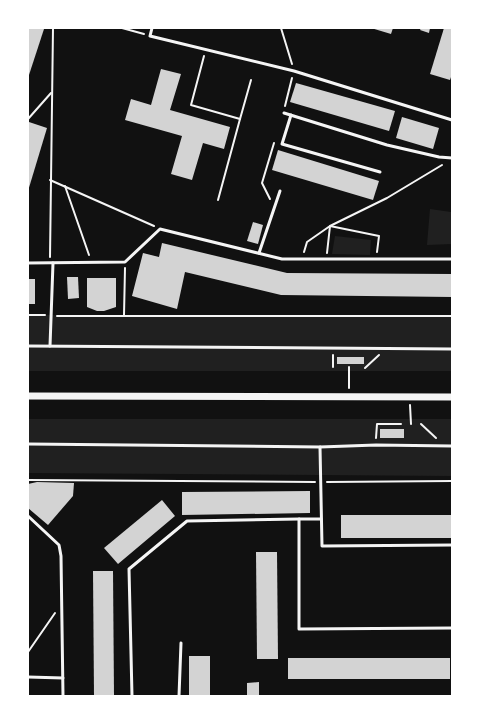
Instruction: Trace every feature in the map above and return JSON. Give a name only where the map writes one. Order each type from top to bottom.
[{"type":"street","points":[[28,396],[452,397]]},
{"type":"lane","points":[[152,28],[150,36],[294,72],[452,120]]},
{"type":"lane","points":[[284,113],[387,145],[439,158],[452,158]]},
{"type":"lane","points":[[291,115],[282,144],[380,172]]},
{"type":"lane","points":[[259,253],[280,191]]},
{"type":"lane","points":[[28,263],[125,262],[160,229],[282,259],[452,259]]},
{"type":"lane","points":[[50,346],[51,262]]},
{"type":"lane","points":[[28,346],[452,349]]},
{"type":"lane","points":[[28,444],[320,447],[376,445],[452,446]]},
{"type":"lane","points":[[320,447],[322,546],[452,545]]},
{"type":"lane","points":[[28,516],[58,545],[62,556],[63,696]]},
{"type":"lane","points":[[299,519],[299,629],[452,628]]},
{"type":"lane","points":[[132,696],[129,570],[187,521],[321,519]]},
{"type":"lane","points":[[179,696],[181,643]]},
{"type":"lane","points":[[28,676],[63,678]]},
{"type":"path","points":[[51,262],[50,180],[54,28]]},
{"type":"path","points":[[122,28],[150,36]]},
{"type":"path","points":[[281,28],[294,72]]},
{"type":"path","points":[[206,50],[191,105],[240,120]]},
{"type":"path","points":[[218,200],[251,80]]},
{"type":"path","points":[[28,119],[52,92]]},
{"type":"path","points":[[274,144],[262,183],[274,207]]},
{"type":"path","points":[[303,259],[307,242],[330,226],[387,198],[446,163]]},
{"type":"path","points":[[50,180],[160,229]]},
{"type":"path","points":[[64,186],[91,262]]},
{"type":"path","points":[[330,226],[379,236],[376,258]]},
{"type":"path","points":[[327,258],[330,226]]},
{"type":"path","points":[[124,315],[125,262]]},
{"type":"path","points":[[28,316],[452,316]]},
{"type":"path","points":[[332,348],[333,367]]},
{"type":"path","points":[[365,368],[385,348]]},
{"type":"path","points":[[349,367],[349,397]]},
{"type":"path","points":[[410,397],[411,424]]},
{"type":"path","points":[[376,445],[377,424],[401,424]]},
{"type":"path","points":[[421,424],[444,446]]},
{"type":"path","points":[[28,480],[321,482],[452,480]]},
{"type":"path","points":[[28,652],[63,602]]},
{"type":"shaded area","points":[[430,209],[451,212],[452,244],[427,245]]},
{"type":"shaded area","points":[[335,236],[371,240],[370,255],[332,254]]},
{"type":"shaded area","points":[[28,315],[452,316],[452,371],[28,371]]},
{"type":"shaded area","points":[[28,419],[452,419],[452,476],[28,473]]},
{"type":"building","points":[[28,28],[44,29],[28,78]]},
{"type":"building","points":[[371,28],[393,28],[391,34]]},
{"type":"building","points":[[421,28],[430,28],[429,33],[420,30]]},
{"type":"building","points":[[444,28],[452,28],[452,74],[450,80],[430,74]]},
{"type":"building","points":[[161,69],[181,74],[170,110],[230,127],[224,149],[203,143],[192,180],[171,174],[182,136],[125,120],[131,99],[151,105]]},
{"type":"building","points":[[296,83],[395,111],[389,131],[290,102]]},
{"type":"building","points":[[402,117],[439,128],[433,149],[396,138]]},
{"type":"building","points":[[29,122],[47,128],[28,191],[28,126]]},
{"type":"building","points":[[278,150],[379,181],[373,200],[272,170]]},
{"type":"building","points":[[253,222],[263,225],[258,244],[247,241]]},
{"type":"building","points":[[162,243],[287,273],[452,274],[452,297],[281,295],[185,272],[177,309],[132,296],[143,253],[159,257]]},
{"type":"building","points":[[67,277],[78,277],[79,298],[68,299]]},
{"type":"building","points":[[87,278],[116,278],[116,307],[104,311],[97,311],[87,307]]},
{"type":"building","points":[[28,279],[35,279],[35,304],[28,304]]},
{"type":"building","points":[[337,357],[364,357],[364,364],[337,364]]},
{"type":"building","points":[[380,429],[404,429],[404,438],[380,438]]},
{"type":"building","points":[[37,482],[74,483],[73,496],[48,525],[28,508],[28,484]]},
{"type":"building","points":[[310,491],[310,513],[182,515],[182,492]]},
{"type":"building","points":[[162,500],[175,516],[118,564],[104,548]]},
{"type":"building","points":[[341,515],[452,515],[452,538],[341,538]]},
{"type":"building","points":[[256,552],[277,552],[278,659],[257,659]]},
{"type":"building","points":[[93,571],[113,571],[114,696],[94,696]]},
{"type":"building","points":[[189,656],[210,656],[210,696],[189,696]]},
{"type":"building","points":[[288,658],[450,658],[450,679],[288,679]]},
{"type":"building","points":[[259,682],[259,696],[247,696],[247,683]]}]
